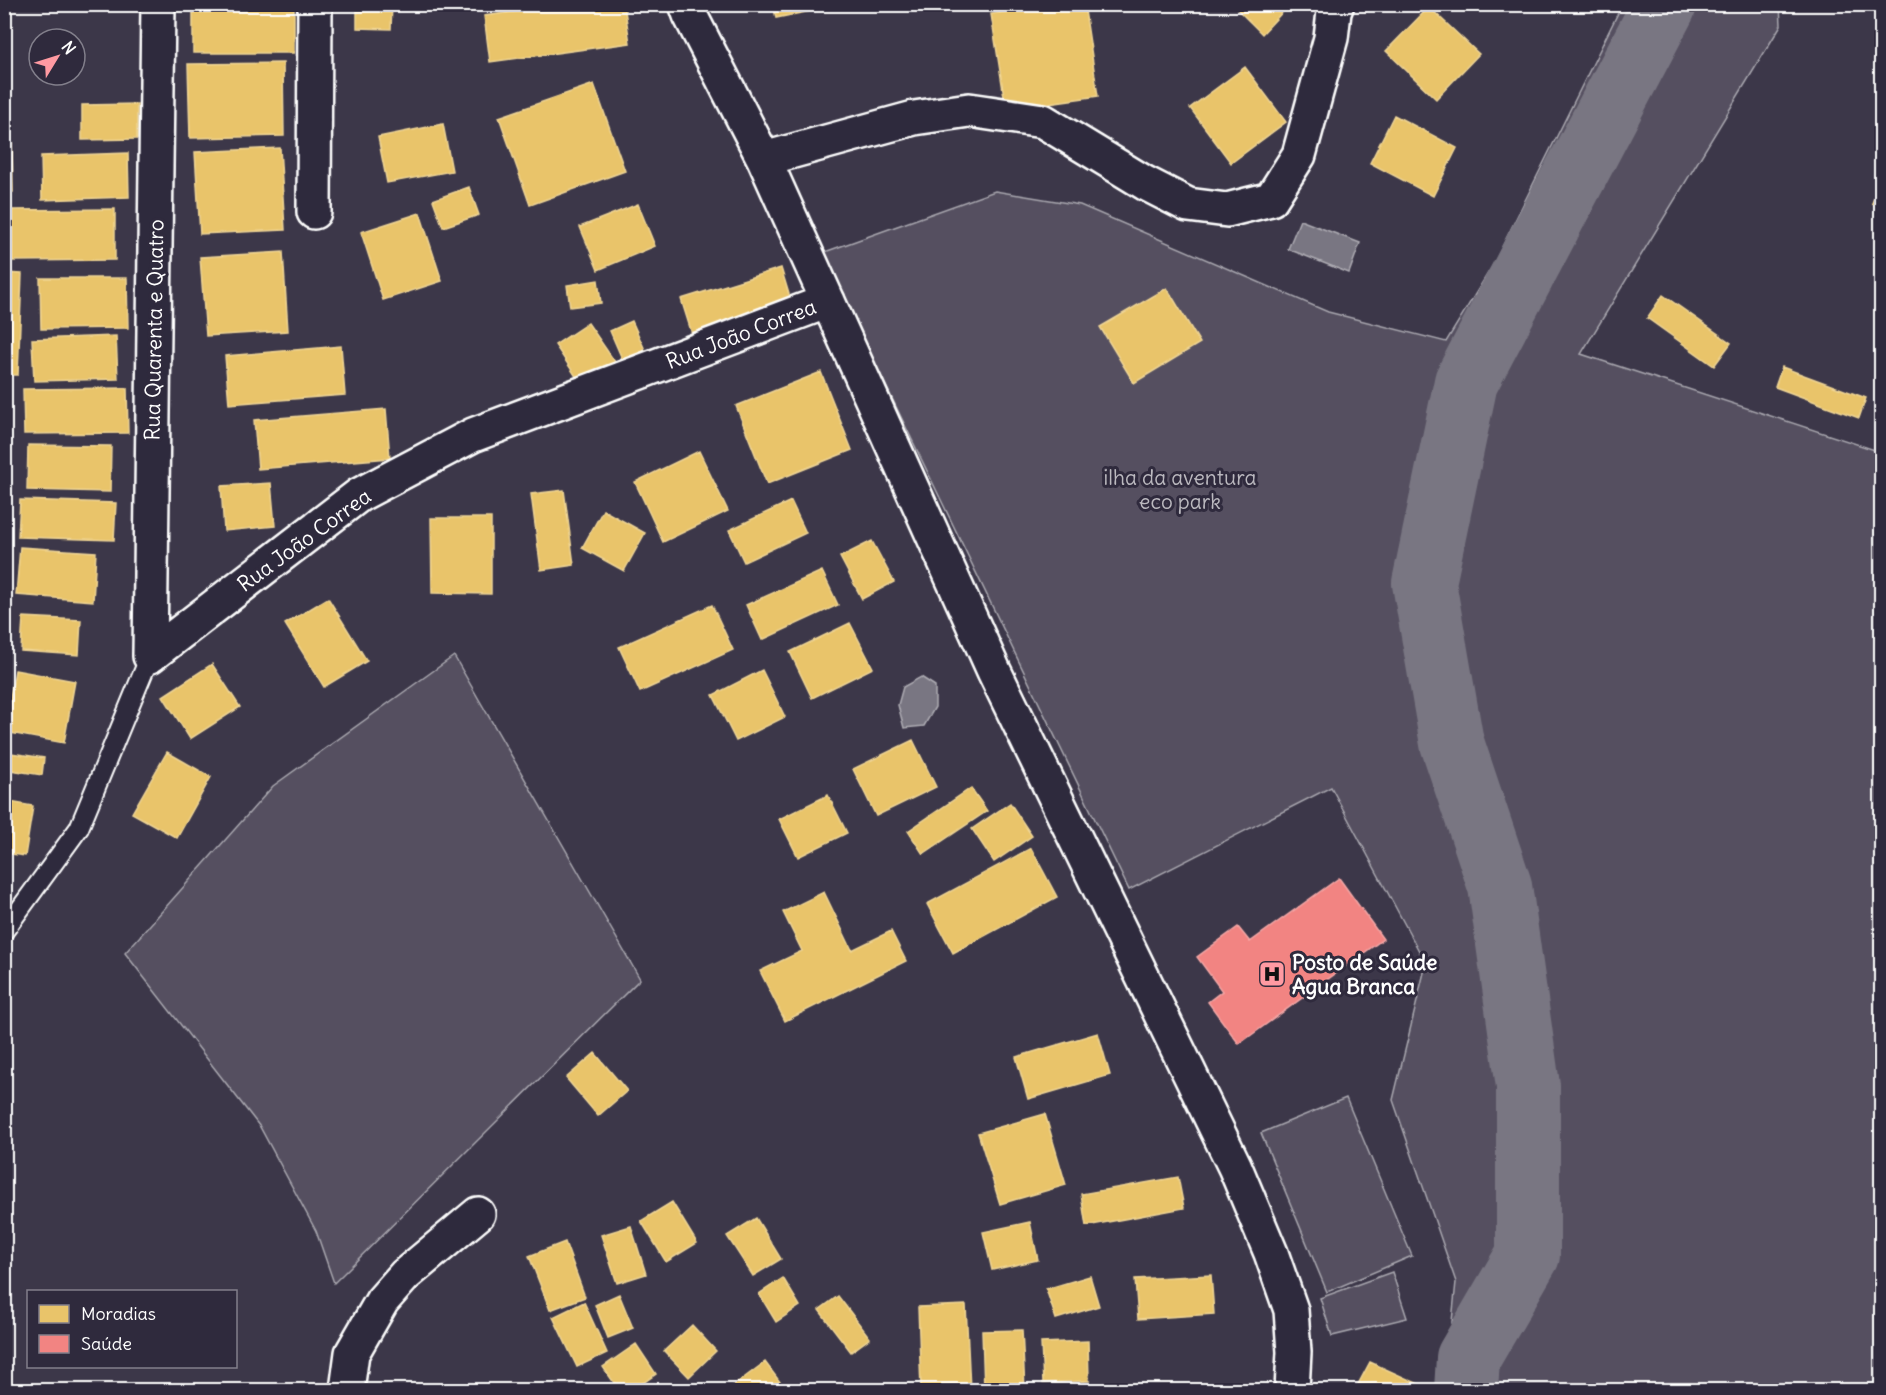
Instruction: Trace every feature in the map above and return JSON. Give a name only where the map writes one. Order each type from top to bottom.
[{"type":"street","name":"Rua Quarenta e Quatro","points":[[150,656],[159,4]]},
{"type":"street","points":[[314,212],[315,4]]},
{"type":"street","points":[[686,4],[764,159],[994,671],[1235,1167],[1271,1253],[1291,1310],[1294,1352],[1292,1390]]},
{"type":"street","points":[[764,159],[914,118],[969,110],[1043,121],[1145,183],[1188,205],[1227,210],[1271,199],[1299,155],[1331,38],[1337,4]]},
{"type":"street","name":"Rua João Correa","points":[[150,656],[359,495],[473,435],[828,301]]},
{"type":"street","points":[[346,1390],[352,1353],[382,1301],[405,1275],[478,1214]]},
{"type":"lane","name":"Rua João Correa","points":[[4,931],[79,828],[150,656]]},
{"type":"green space","name":"ilha da aventura eco park","points":[[1622,5],[1780,5],[1781,25],[1581,354],[1881,452],[1881,1390],[1445,1390],[1456,1282],[1393,1100],[1426,964],[1331,787],[1129,890],[822,253],[995,191],[1080,205],[1328,312],[1446,342],[1493,265]]},
{"type":"green space","points":[[454,656],[640,979],[334,1283],[316,1231],[260,1127],[125,953],[273,786]]},
{"type":"green space","points":[[1346,1098],[1412,1256],[1327,1292],[1261,1133]]},
{"type":"green space","points":[[1392,1272],[1407,1318],[1332,1336],[1320,1298]]},
{"type":"shaded area","points":[[1300,220],[1360,243],[1349,273],[1288,249]]},
{"type":"shaded area","points":[[921,677],[935,686],[935,707],[924,726],[904,728],[898,705],[903,687]]},
{"type":"building: Moradias","points":[[193,4],[294,4],[294,53],[193,53]]},
{"type":"building: Moradias","points":[[357,4],[392,4],[391,29],[357,28]]},
{"type":"building: Moradias","points":[[448,4],[514,4],[449,12]]},
{"type":"building: Moradias","points":[[567,4],[624,4],[630,43],[490,62],[484,16]]},
{"type":"building: Moradias","points":[[773,4],[836,4],[836,6],[776,18]]},
{"type":"building: Moradias","points":[[1053,4],[1084,4],[1098,96],[1006,109],[991,14]]},
{"type":"building: Moradias","points":[[1241,4],[1290,4],[1262,34],[1237,9]]},
{"type":"building: Moradias","points":[[1429,7],[1479,54],[1436,99],[1386,51]]},
{"type":"building: Moradias","points":[[283,63],[284,136],[190,138],[188,64]]},
{"type":"building: Moradias","points":[[1245,67],[1286,122],[1231,163],[1190,108]]},
{"type":"building: Moradias","points":[[594,84],[625,171],[530,205],[499,117]]},
{"type":"building: Moradias","points":[[4,101],[11,101],[13,192],[4,192]]},
{"type":"building: Moradias","points":[[137,104],[137,139],[82,140],[82,105]]},
{"type":"building: Moradias","points":[[1394,115],[1457,148],[1433,196],[1370,163]]},
{"type":"building: Moradias","points":[[443,124],[452,171],[387,183],[378,137]]},
{"type":"building: Moradias","points":[[280,148],[285,230],[200,234],[195,152]]},
{"type":"building: Moradias","points":[[128,153],[129,197],[42,200],[41,156]]},
{"type":"building: Moradias","points":[[1882,180],[1882,207],[1872,203]]},
{"type":"building: Moradias","points":[[469,187],[479,215],[443,227],[433,200]]},
{"type":"building: Moradias","points":[[638,204],[655,246],[598,270],[580,227]]},
{"type":"building: Moradias","points":[[115,209],[115,260],[12,261],[11,210]]},
{"type":"building: Moradias","points":[[420,213],[442,281],[383,300],[361,232]]},
{"type":"building: Moradias","points":[[283,252],[288,331],[206,336],[200,257]]},
{"type":"building: Moradias","points":[[781,268],[792,304],[692,334],[681,299]]},
{"type":"building: Moradias","points":[[4,273],[22,274],[18,375],[4,375]]},
{"type":"building: Moradias","points":[[40,278],[127,278],[128,328],[41,329]]},
{"type":"building: Moradias","points":[[598,280],[601,303],[570,307],[567,285]]},
{"type":"building: Moradias","points":[[1167,288],[1200,343],[1134,383],[1100,327]]},
{"type":"building: Moradias","points":[[1663,295],[1731,343],[1714,366],[1647,318]]},
{"type":"building: Moradias","points":[[632,321],[645,350],[623,361],[610,331]]},
{"type":"building: Moradias","points":[[588,323],[615,362],[581,384],[555,345]]},
{"type":"building: Moradias","points":[[116,336],[118,379],[34,381],[32,339]]},
{"type":"building: Moradias","points":[[341,346],[345,395],[229,404],[225,356]]},
{"type":"building: Moradias","points":[[1782,367],[1866,398],[1859,418],[1775,387]]},
{"type":"building: Moradias","points":[[821,372],[852,450],[767,484],[736,406]]},
{"type":"building: Moradias","points":[[127,388],[128,433],[24,434],[23,389]]},
{"type":"building: Moradias","points":[[386,409],[390,458],[258,469],[254,420]]},
{"type":"building: Moradias","points":[[28,445],[111,446],[110,492],[27,490]]},
{"type":"building: Moradias","points":[[699,451],[728,511],[663,542],[635,482]]},
{"type":"building: Moradias","points":[[271,483],[275,526],[224,531],[221,486]]},
{"type":"building: Moradias","points":[[564,490],[574,565],[541,570],[531,494]]},
{"type":"building: Moradias","points":[[20,500],[116,503],[114,540],[18,537]]},
{"type":"building: Moradias","points":[[791,501],[806,533],[744,562],[729,530]]},
{"type":"building: Moradias","points":[[603,510],[645,533],[624,571],[582,548]]},
{"type":"building: Moradias","points":[[431,518],[491,518],[491,594],[432,593]]},
{"type":"building: Moradias","points":[[872,541],[894,582],[862,599],[840,557]]},
{"type":"building: Moradias","points":[[20,547],[96,552],[93,601],[16,595]]},
{"type":"building: Moradias","points":[[822,571],[838,605],[762,640],[746,605]]},
{"type":"building: Moradias","points":[[328,598],[367,661],[324,687],[285,624]]},
{"type":"building: Moradias","points":[[712,605],[733,650],[640,692],[619,647]]},
{"type":"building: Moradias","points":[[23,617],[81,620],[79,655],[21,651]]},
{"type":"building: Moradias","points":[[850,623],[873,668],[812,698],[790,652]]},
{"type":"building: Moradias","points":[[212,664],[240,707],[190,739],[163,696]]},
{"type":"building: Moradias","points":[[15,670],[75,681],[64,743],[4,732]]},
{"type":"building: Moradias","points":[[762,670],[785,717],[736,741],[713,695]]},
{"type":"building: Moradias","points":[[913,740],[936,787],[876,816],[853,769]]},
{"type":"building: Moradias","points":[[4,752],[44,758],[42,775],[4,769]]},
{"type":"building: Moradias","points":[[167,752],[211,777],[177,838],[132,813]]},
{"type":"building: Moradias","points":[[971,788],[987,811],[923,854],[908,831]]},
{"type":"building: Moradias","points":[[828,795],[847,833],[798,857],[779,819]]},
{"type":"building: Moradias","points":[[4,801],[33,806],[25,856],[4,853]]},
{"type":"building: Moradias","points":[[1010,803],[1032,836],[994,862],[972,829]]},
{"type":"building: Moradias","points":[[1031,848],[1057,897],[953,953],[927,904]]},
{"type":"building: Moradias","points":[[824,892],[852,950],[891,931],[906,961],[785,1021],[760,971],[802,951],[783,912]]},
{"type":"building: Moradias","points":[[1098,1033],[1110,1075],[1028,1099],[1016,1057]]},
{"type":"building: Moradias","points":[[595,1053],[627,1091],[598,1116],[566,1078]]},
{"type":"building: Moradias","points":[[1045,1114],[1066,1185],[1000,1204],[978,1133]]},
{"type":"building: Moradias","points":[[1178,1177],[1184,1208],[1086,1226],[1081,1194]]},
{"type":"building: Moradias","points":[[672,1202],[697,1243],[666,1262],[641,1221]]},
{"type":"building: Moradias","points":[[756,1218],[781,1259],[753,1276],[727,1236]]},
{"type":"building: Moradias","points":[[1030,1222],[1038,1260],[992,1270],[983,1232]]},
{"type":"building: Moradias","points":[[631,1226],[646,1274],[617,1283],[601,1235]]},
{"type":"building: Moradias","points":[[565,1242],[585,1297],[550,1310],[529,1256]]},
{"type":"building: Moradias","points":[[1211,1275],[1214,1314],[1138,1319],[1135,1279]]},
{"type":"building: Moradias","points":[[1090,1276],[1099,1306],[1056,1319],[1046,1289]]},
{"type":"building: Moradias","points":[[783,1278],[800,1306],[776,1322],[759,1294]]},
{"type":"building: Moradias","points":[[619,1294],[633,1328],[608,1338],[595,1305]]},
{"type":"building: Moradias","points":[[838,1296],[870,1338],[851,1352],[819,1310]]},
{"type":"building: Moradias","points":[[584,1302],[607,1353],[577,1367],[553,1317]]},
{"type":"building: Moradias","points":[[966,1305],[970,1390],[921,1390],[918,1307]]},
{"type":"building: Moradias","points":[[692,1325],[716,1351],[689,1377],[664,1351]]},
{"type":"building: Moradias","points":[[1022,1330],[1025,1390],[984,1390],[982,1331]]},
{"type":"building: Moradias","points":[[1088,1341],[1089,1381],[1043,1383],[1041,1343]]},
{"type":"building: Moradias","points":[[636,1344],[656,1374],[633,1390],[619,1390],[603,1367]]},
{"type":"building: Moradias","points":[[765,1362],[786,1390],[729,1389]]},
{"type":"building: Moradias","points":[[1370,1362],[1421,1385],[1418,1390],[1355,1390]]},
{"type":"building: Saúde","name":"Posto de Saúde Agua Branca","points":[[1339,878],[1383,939],[1239,1044],[1208,1002],[1222,991],[1197,957],[1238,927],[1250,942]]},
{"type":"waterway","points":[[1466,1390],[1468,1358],[1528,1255],[1528,1086],[1500,886],[1452,743],[1424,583],[1466,382],[1665,4]]},
{"type":"place","name":"Posto de Saúde Agua Branca","points":[[1272,974]]}]
